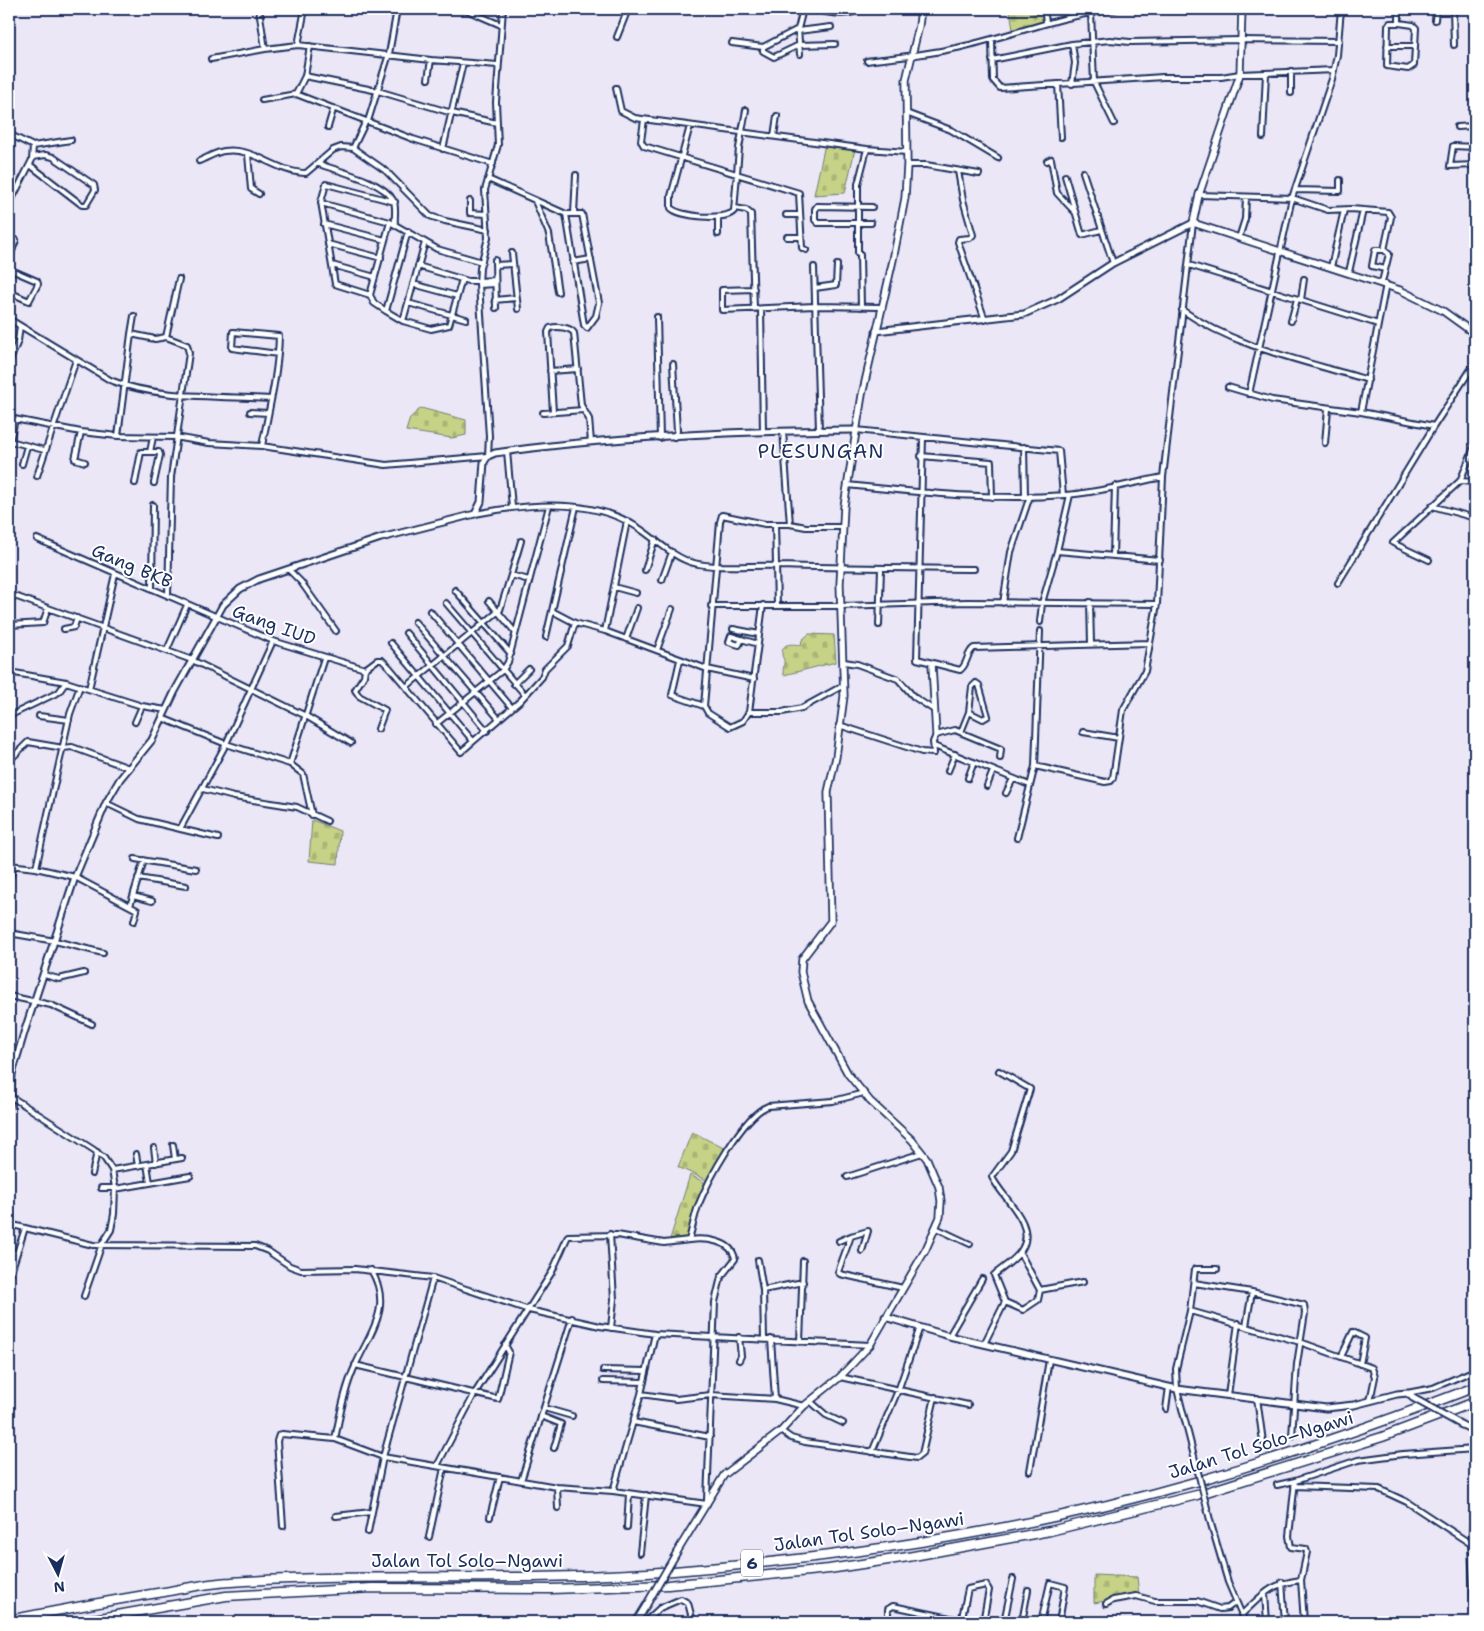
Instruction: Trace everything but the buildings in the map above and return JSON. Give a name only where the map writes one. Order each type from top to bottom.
[{"type":"highway","name":"Jalan Tol Solo–Ngawi","points":[[9,1620],[226,1582],[365,1576],[551,1576],[671,1571],[829,1556],[1047,1518],[1196,1482],[1378,1424],[1475,1387]]},
{"type":"highway","name":"Jalan Tol Solo–Ngawi","points":[[77,1622],[226,1596],[372,1588],[541,1589],[668,1585],[829,1569],[908,1558],[1050,1531],[1197,1496],[1374,1440],[1475,1402]]},
{"type":"main road","points":[[636,1622],[707,1503],[730,1469],[781,1430],[804,1406],[840,1377],[870,1344],[936,1228],[941,1208],[939,1187],[922,1153],[864,1094],[848,1074],[828,1040],[808,1002],[801,966],[805,953],[829,926],[831,896],[828,792],[836,757],[844,685],[840,568],[842,527],[856,430],[903,209],[907,165],[906,80],[918,32],[921,9]]},
{"type":"main road","points":[[1242,9],[1240,74],[1199,195],[1193,223],[1384,283],[1430,303],[1475,334]]},
{"type":"main road","points":[[932,664],[936,735]]},
{"type":"street","points":[[259,9],[265,49]]},
{"type":"street","points":[[298,45],[305,9]]},
{"type":"street","points":[[353,148],[367,121],[378,91],[389,54],[397,9]]},
{"type":"street","points":[[464,9],[501,25]]},
{"type":"street","points":[[475,514],[481,502],[484,464],[488,456],[490,436],[479,282],[482,262],[488,245],[484,197],[498,146],[498,65],[503,9]]},
{"type":"street","points":[[617,37],[628,9]]},
{"type":"street","points":[[800,54],[798,30],[803,9]]},
{"type":"street","points":[[811,9],[843,13],[860,9]]},
{"type":"street","points":[[1044,9],[1046,22]]},
{"type":"street","points":[[867,61],[911,56],[963,46],[1046,22],[1116,9]]},
{"type":"street","points":[[1249,394],[1292,198],[1321,118],[1334,70],[1339,41],[1341,9]]},
{"type":"street","points":[[1399,9],[1399,23]]},
{"type":"street","points":[[1436,9],[1436,20]]},
{"type":"street","points":[[1453,9],[1454,45]]},
{"type":"street","points":[[1091,13],[1094,82],[1114,123]]},
{"type":"street","points":[[1390,23],[1399,23],[1415,26],[1414,65],[1408,69],[1388,68],[1388,26],[1390,23]]},
{"type":"street","points":[[732,44],[763,47],[798,30],[830,27]]},
{"type":"street","points":[[992,38],[993,80],[1000,88],[1158,77],[1221,77],[1240,74],[1334,70]]},
{"type":"street","points":[[992,60],[1093,41],[1339,41]]},
{"type":"street","points":[[763,47],[764,52],[774,57],[799,45],[836,44]]},
{"type":"street","points":[[1072,44],[1074,63],[1072,84]]},
{"type":"street","points":[[211,59],[298,45],[431,60],[498,65]]},
{"type":"street","points":[[296,94],[305,76],[310,46]]},
{"type":"street","points":[[1387,46],[1415,46]]},
{"type":"street","points":[[428,79],[431,60]]},
{"type":"street","points":[[444,149],[463,63]]},
{"type":"street","points":[[1291,71],[1291,92]]},
{"type":"street","points":[[1263,137],[1266,73]]},
{"type":"street","points":[[305,76],[378,91],[452,113],[497,123]]},
{"type":"street","points":[[1058,84],[1061,137]]},
{"type":"street","points":[[616,88],[621,111],[628,116],[644,120],[907,152]]},
{"type":"street","points":[[262,100],[296,94],[333,110],[493,164]]},
{"type":"street","points":[[328,126],[333,110]]},
{"type":"street","points":[[690,126],[671,196],[671,208],[677,213],[718,217],[730,215],[735,208],[737,173],[746,110]]},
{"type":"street","points":[[906,113],[951,130],[998,158]]},
{"type":"street","points":[[774,136],[777,116]]},
{"type":"street","points":[[644,120],[641,141],[644,146],[682,156],[798,193],[800,196],[802,249],[806,250]]},
{"type":"street","points":[[1457,127],[1475,126]]},
{"type":"street","points":[[9,134],[33,146],[71,140]]},
{"type":"street","points":[[9,205],[30,165],[33,157],[33,146]]},
{"type":"street","points":[[1475,147],[1453,146],[1450,166],[1475,165]]},
{"type":"street","points":[[199,161],[222,151],[236,150],[284,169],[303,173],[318,164],[333,150],[341,147],[353,148],[386,172],[430,216],[444,221],[488,230]]},
{"type":"street","points":[[861,307],[859,178],[867,148]]},
{"type":"street","points":[[248,154],[252,189],[259,194]]},
{"type":"street","points":[[30,165],[82,205],[86,205],[95,190],[94,185],[53,157],[45,155],[33,157]]},
{"type":"street","points":[[1047,161],[1051,159],[1057,193],[1075,212]]},
{"type":"street","points":[[318,164],[369,182],[391,196],[394,202],[392,223],[385,240],[370,296]]},
{"type":"street","points":[[907,165],[926,165],[979,174]]},
{"type":"street","points":[[958,171],[963,200],[973,235],[958,242],[985,320]]},
{"type":"street","points":[[1083,172],[1113,263]]},
{"type":"street","points":[[574,213],[576,175]]},
{"type":"street","points":[[1065,176],[1083,241]]},
{"type":"street","points":[[488,179],[566,214],[581,213],[583,216],[599,304],[596,316],[587,328],[584,325],[566,214]]},
{"type":"street","points":[[1295,190],[1340,191],[1340,180]]},
{"type":"street","points":[[394,202],[326,184],[321,203],[336,286],[370,296],[374,303],[403,321],[433,329],[449,325],[462,279]]},
{"type":"street","points":[[1199,195],[1292,198],[1328,210],[1363,210],[1390,213],[1384,250]]},
{"type":"street","points":[[1239,238],[1245,219],[1246,197]]},
{"type":"street","points":[[470,201],[470,213],[486,214]]},
{"type":"street","points":[[535,201],[549,234],[558,292]]},
{"type":"street","points":[[321,203],[392,223],[449,254],[482,262]]},
{"type":"street","points":[[871,223],[818,223],[815,221],[815,208],[817,206],[872,207]]},
{"type":"street","points":[[735,208],[746,210],[751,214],[754,310]]},
{"type":"street","points":[[1331,267],[1344,210]]},
{"type":"street","points":[[1348,272],[1363,210]]},
{"type":"street","points":[[786,215],[800,215]]},
{"type":"street","points":[[718,217],[718,234]]},
{"type":"street","points":[[876,330],[985,320],[1032,311],[1058,299],[1113,263],[1193,223]]},
{"type":"street","points":[[1035,766],[1108,782],[1113,778],[1123,710],[1145,671],[1157,604],[1163,477],[1193,223]]},
{"type":"street","points":[[324,224],[385,240]]},
{"type":"street","points":[[1082,235],[1101,230]]},
{"type":"street","points":[[386,311],[408,231]]},
{"type":"street","points":[[786,237],[801,237]]},
{"type":"street","points":[[9,259],[16,240]]},
{"type":"street","points":[[403,321],[425,242]]},
{"type":"street","points":[[328,244],[380,258]]},
{"type":"street","points":[[1361,412],[1378,324],[1389,252],[1376,250],[1372,266],[1385,269]]},
{"type":"street","points":[[512,253],[518,309]]},
{"type":"street","points":[[573,262],[591,259]]},
{"type":"street","points":[[496,308],[495,262],[512,264]]},
{"type":"street","points":[[332,265],[375,277]]},
{"type":"street","points":[[814,288],[836,285],[837,265]]},
{"type":"street","points":[[1189,265],[1378,324]]},
{"type":"street","points":[[418,266],[462,279],[495,282]]},
{"type":"street","points":[[814,267],[820,430]]},
{"type":"street","points":[[9,269],[37,281],[38,284],[29,301],[9,292]]},
{"type":"street","points":[[166,337],[179,279]]},
{"type":"street","points":[[1291,321],[1304,280]]},
{"type":"street","points":[[413,284],[457,296]]},
{"type":"street","points":[[754,289],[722,290],[722,308],[724,310],[754,310],[815,306],[881,307]]},
{"type":"street","points":[[495,300],[516,298]]},
{"type":"street","points":[[408,303],[466,319]]},
{"type":"street","points":[[761,309],[763,433]]},
{"type":"street","points":[[1182,310],[1211,328],[1259,347],[1368,380]]},
{"type":"street","points":[[118,436],[130,334],[134,316]]},
{"type":"street","points":[[657,317],[660,438]]},
{"type":"street","points":[[9,319],[76,360],[124,386],[152,392],[271,399]]},
{"type":"street","points":[[9,363],[18,342],[20,326]]},
{"type":"street","points":[[553,412],[548,332],[550,328],[555,327],[570,330],[574,333],[583,410],[589,418],[591,442]]},
{"type":"street","points":[[262,446],[278,368],[279,336],[234,331],[231,346],[278,354]]},
{"type":"street","points":[[130,334],[155,338],[166,337],[187,345],[189,348],[175,437],[171,477],[168,596]]},
{"type":"street","points":[[37,476],[76,360]]},
{"type":"street","points":[[1338,583],[1434,426],[1475,363]]},
{"type":"street","points":[[673,364],[677,431],[674,437]]},
{"type":"street","points":[[550,371],[578,369]]},
{"type":"street","points":[[1228,387],[1249,394],[1328,409],[1361,412],[1434,426]]},
{"type":"street","points":[[1325,443],[1328,409]]},
{"type":"street","points":[[543,413],[583,410]]},
{"type":"street","points":[[250,412],[268,413]]},
{"type":"street","points":[[9,418],[81,432],[118,436],[175,437],[209,443],[262,446],[386,465],[488,456],[507,451],[591,442],[782,431],[856,430],[1059,451],[1064,495]]},
{"type":"street","points":[[15,419],[10,432],[10,441],[44,450]]},
{"type":"street","points":[[782,431],[790,524]]},
{"type":"street","points":[[81,432],[76,459],[84,462]]},
{"type":"street","points":[[150,452],[153,437]]},
{"type":"street","points":[[922,438],[916,657],[932,664],[960,670],[963,668],[969,652],[974,648],[1091,643],[1149,643]]},
{"type":"street","points":[[1430,560],[1393,543],[1460,480],[1475,445]]},
{"type":"street","points":[[22,464],[27,446]]},
{"type":"street","points":[[1024,447],[1025,496]]},
{"type":"street","points":[[507,451],[512,506]]},
{"type":"street","points":[[135,483],[141,452],[159,452],[154,484]]},
{"type":"street","points":[[921,456],[990,462],[993,467],[992,497]]},
{"type":"street","points":[[847,484],[992,497],[1070,495],[1163,477]]},
{"type":"street","points":[[1460,480],[1475,482]]},
{"type":"street","points":[[1112,556],[1115,486]]},
{"type":"street","points":[[1040,622],[1042,603],[1070,495]]},
{"type":"street","points":[[1003,603],[1011,552],[1030,496]]},
{"type":"street","points":[[152,588],[153,506]]},
{"type":"street","points":[[9,1106],[12,1074],[34,1003],[75,877],[106,803],[129,768],[152,740],[192,660],[223,605],[240,589],[259,579],[290,571],[381,538],[512,506],[576,508],[627,521],[672,552],[694,563],[881,569],[974,569]]},
{"type":"street","points":[[436,724],[474,691],[503,670],[511,654],[515,632],[549,506]]},
{"type":"street","points":[[1432,506],[1475,518]]},
{"type":"street","points":[[546,637],[576,508]]},
{"type":"street","points":[[763,605],[749,712],[743,721],[730,727],[708,713],[704,706],[711,606],[722,515],[775,524],[806,527],[842,527]]},
{"type":"street","points":[[605,631],[627,521]]},
{"type":"street","points":[[775,524],[777,605]]},
{"type":"street","name":"Gang BKB","points":[[37,539],[115,574],[152,588],[215,618]]},
{"type":"street","points":[[645,570],[655,539]]},
{"type":"street","points":[[406,687],[502,608],[521,541]]},
{"type":"street","points":[[1057,551],[1160,560]]},
{"type":"street","points":[[662,580],[672,552]]},
{"type":"street","points":[[879,626],[881,569]]},
{"type":"street","points":[[290,571],[301,582],[336,632]]},
{"type":"street","points":[[89,689],[115,574]]},
{"type":"street","points":[[511,575],[529,580]]},
{"type":"street","points":[[614,587],[636,593]]},
{"type":"street","points":[[455,590],[511,654]]},
{"type":"street","points":[[9,594],[192,660],[306,716],[351,743]]},
{"type":"street","points":[[489,601],[515,632]]},
{"type":"street","points":[[711,606],[841,606],[918,602],[1157,604]]},
{"type":"street","points":[[1090,602],[1091,643]]},
{"type":"street","points":[[446,603],[525,695]]},
{"type":"street","points":[[167,650],[186,605]]},
{"type":"street","points":[[9,625],[43,623],[48,608]]},
{"type":"street","points":[[626,639],[637,608]]},
{"type":"street","points":[[657,650],[672,609]]},
{"type":"street","points":[[430,611],[512,708]]},
{"type":"street","points":[[552,611],[576,623],[605,631],[680,660],[707,669],[754,679]]},
{"type":"street","points":[[64,629],[74,627],[77,618]]},
{"type":"street","name":"Gang IUD","points":[[215,618],[273,641],[365,669]]},
{"type":"street","points":[[415,622],[499,719]]},
{"type":"street","points":[[378,729],[385,710],[359,696],[356,692],[365,674],[365,669],[381,659],[460,752],[487,731],[542,677],[545,669],[568,646],[576,623]]},
{"type":"street","points":[[733,629],[759,634]]},
{"type":"street","points":[[1017,838],[1035,766],[1040,631]]},
{"type":"street","points":[[406,632],[461,702],[487,731]]},
{"type":"street","points":[[742,639],[758,644]]},
{"type":"street","points":[[180,829],[226,744],[273,641]]},
{"type":"street","points":[[391,643],[473,741]]},
{"type":"street","points":[[290,764],[324,658]]},
{"type":"street","points":[[680,660],[672,695],[704,706]]},
{"type":"street","points":[[844,662],[857,664],[898,679],[914,697],[934,710]]},
{"type":"street","points":[[514,684],[529,669]]},
{"type":"street","points":[[9,672],[66,682],[142,706],[166,710]]},
{"type":"street","points":[[9,716],[59,692],[66,682]]},
{"type":"street","points":[[961,732],[969,712],[972,687],[976,683],[982,692],[988,716],[983,719],[969,712]]},
{"type":"street","points":[[749,712],[782,712],[802,708],[844,685]]},
{"type":"street","points":[[36,868],[69,720],[80,686]]},
{"type":"street","points":[[135,722],[142,706]]},
{"type":"street","points":[[39,716],[69,720]]},
{"type":"street","points":[[162,718],[226,744],[290,764],[303,774],[312,815]]},
{"type":"street","points":[[839,725],[922,752],[934,753],[936,735],[952,730],[1001,749],[1000,758]]},
{"type":"street","points":[[1083,732],[1119,738]]},
{"type":"street","points":[[9,756],[14,756],[27,740],[63,748],[72,747],[129,768]]},
{"type":"street","points":[[934,746],[1026,784]]},
{"type":"street","points":[[948,771],[955,754]]},
{"type":"street","points":[[968,778],[974,762]]},
{"type":"street","points":[[987,786],[993,770]]},
{"type":"street","points":[[1006,793],[1013,779]]},
{"type":"street","points":[[203,789],[234,797],[297,807],[326,821]]},
{"type":"street","points":[[106,803],[139,819],[218,838]]},
{"type":"street","points":[[135,859],[196,869]]},
{"type":"street","points":[[130,906],[144,860]]},
{"type":"street","points":[[9,881],[11,866],[36,868],[75,877],[130,906],[138,912],[134,921]]},
{"type":"street","points":[[138,878],[186,886]]},
{"type":"street","points":[[134,896],[152,901]]},
{"type":"street","points":[[9,933],[55,941],[103,953]]},
{"type":"street","points":[[44,975],[59,979],[84,973]]},
{"type":"street","points":[[9,996],[34,1003],[51,1005],[92,1024]]},
{"type":"street","points":[[1000,1071],[1030,1088],[1011,1151],[992,1177],[1024,1224],[1025,1241],[1020,1252],[994,1275],[1006,1302],[1023,1310],[1038,1300],[1040,1290],[1020,1252]]},
{"type":"street","points":[[689,1240],[693,1222],[707,1186],[742,1129],[760,1109],[768,1106],[833,1101],[864,1094]]},
{"type":"street","points":[[10,1096],[97,1152],[112,1170],[115,1188],[113,1222],[102,1244],[84,1296]]},
{"type":"street","points":[[173,1145],[175,1159]]},
{"type":"street","points":[[154,1148],[156,1163]]},
{"type":"street","points":[[92,1174],[97,1152]]},
{"type":"street","points":[[847,1177],[922,1153]]},
{"type":"street","points":[[136,1154],[138,1166]]},
{"type":"street","points":[[112,1170],[182,1158]]},
{"type":"street","points":[[147,1164],[150,1183]]},
{"type":"street","points":[[101,1188],[115,1188],[190,1176]]},
{"type":"street","points":[[9,1224],[83,1243],[250,1246],[268,1251],[290,1266],[301,1270],[371,1270],[433,1278],[529,1310],[572,1318],[610,1328],[655,1334],[870,1344]]},
{"type":"street","points":[[9,1278],[25,1228]]},
{"type":"street","points":[[936,1228],[970,1244]]},
{"type":"street","points":[[839,1241],[868,1231],[862,1251]]},
{"type":"street","points":[[610,1234],[614,1299],[610,1328]]},
{"type":"street","points":[[283,1526],[279,1435],[335,1439],[384,1457],[557,1488],[613,1491],[707,1503],[713,1336],[718,1286],[721,1277],[735,1259],[730,1248],[714,1241],[656,1242],[610,1234],[568,1236],[552,1272],[475,1393],[437,1466]]},
{"type":"street","points":[[851,1236],[838,1272],[840,1274],[903,1288]]},
{"type":"street","points":[[9,1252],[17,1253]]},
{"type":"street","points":[[758,1260],[763,1290],[764,1339]]},
{"type":"street","points":[[800,1342],[803,1261]]},
{"type":"street","points":[[1217,1269],[1195,1269],[1190,1311],[1176,1369],[1177,1389],[1211,1524],[1236,1602],[1245,1622]]},
{"type":"street","points":[[335,1439],[355,1365],[369,1340],[378,1315],[380,1290],[371,1270]]},
{"type":"street","points":[[368,1532],[384,1457],[433,1278]]},
{"type":"street","points":[[949,1336],[982,1278]]},
{"type":"street","points":[[763,1290],[803,1282]]},
{"type":"street","points":[[1040,1290],[1083,1282]]},
{"type":"street","points":[[1194,1283],[1252,1292],[1304,1305],[1305,1313],[1293,1404],[1292,1436]]},
{"type":"street","points":[[1246,1326],[1252,1292]]},
{"type":"street","points":[[984,1344],[1006,1302]]},
{"type":"street","points":[[1190,1311],[1300,1342],[1360,1364],[1375,1372],[1370,1401]]},
{"type":"street","points":[[885,1317],[949,1336],[1177,1389],[1293,1404],[1340,1407],[1388,1395],[1407,1394],[1432,1388],[1475,1370]]},
{"type":"street","points":[[520,1481],[572,1318]]},
{"type":"street","points":[[1228,1395],[1238,1323]]},
{"type":"street","points":[[872,1452],[899,1388],[920,1327]]},
{"type":"street","points":[[1341,1357],[1352,1332],[1365,1338],[1360,1364]]},
{"type":"street","points":[[613,1491],[641,1394],[655,1334]]},
{"type":"street","points":[[739,1337],[741,1356],[739,1360]]},
{"type":"street","points":[[771,1340],[775,1399]]},
{"type":"street","points":[[355,1365],[498,1399],[509,1352],[505,1345]]},
{"type":"street","points":[[1030,1471],[1049,1360]]},
{"type":"street","points":[[603,1370],[646,1371]]},
{"type":"street","points":[[840,1377],[899,1388],[968,1405]]},
{"type":"street","points":[[603,1382],[644,1382]]},
{"type":"street","points":[[1166,1409],[1168,1387]]},
{"type":"street","points":[[641,1394],[676,1399],[711,1395],[775,1399],[804,1406]]},
{"type":"street","points":[[1407,1394],[1475,1431]]},
{"type":"street","points":[[781,1430],[796,1440],[913,1458],[919,1457],[922,1454],[934,1397]]},
{"type":"street","points":[[1257,1398],[1263,1442]]},
{"type":"street","points":[[810,1401],[826,1415],[843,1423]]},
{"type":"street","points":[[544,1408],[572,1416]]},
{"type":"street","points":[[541,1416],[561,1424],[554,1448]]},
{"type":"street","points":[[633,1422],[710,1437]]},
{"type":"street","points":[[1295,1483],[1358,1460],[1403,1454],[1475,1449]]},
{"type":"street","points":[[429,1537],[444,1468]]},
{"type":"street","points":[[490,1517],[500,1477]]},
{"type":"street","points":[[1295,1483],[1289,1536],[1291,1546],[1306,1549],[1307,1552],[1301,1580],[1304,1622]]},
{"type":"street","points":[[1277,1485],[1295,1483],[1379,1490],[1407,1502],[1473,1544]]},
{"type":"street","points":[[557,1488],[558,1508]]},
{"type":"street","points":[[627,1527],[629,1494]]},
{"type":"street","points":[[640,1553],[646,1495]]},
{"type":"street","points":[[336,1516],[371,1512]]},
{"type":"street","points":[[1474,1609],[1473,1524],[1475,1519]]},
{"type":"street","points":[[1004,1622],[1013,1579]]},
{"type":"street","points":[[1241,1614],[1282,1582],[1301,1580]]},
{"type":"street","points":[[1282,1582],[1285,1622]]},
{"type":"street","points":[[1041,1622],[1050,1583],[1063,1584],[1065,1589],[1059,1622]]},
{"type":"street","points":[[962,1621],[968,1589],[986,1585],[989,1587],[983,1622]]},
{"type":"street","points":[[1022,1622],[1028,1590]]},
{"type":"street","points":[[1265,1594],[1267,1622]]},
{"type":"street","points":[[1106,1604],[1113,1600],[1136,1596],[1155,1601],[1197,1601],[1220,1610],[1228,1608],[1236,1602]]},
{"type":"street","points":[[645,1622],[660,1608],[681,1599],[688,1602],[693,1622]]},
{"type":"street","points":[[888,1622],[888,1609],[893,1606],[968,1622]]},
{"type":"green space","points":[[1010,9],[1043,9],[1045,22],[1013,30]]},
{"type":"green space","points":[[825,144],[855,149],[845,193],[814,195]]},
{"type":"green space","points":[[421,408],[466,420],[466,435],[452,438],[406,431],[410,418]]},
{"type":"green space","points":[[809,634],[834,635],[836,662],[784,675],[782,650],[788,645],[801,645],[802,640]]},
{"type":"green space","points":[[312,820],[340,831],[338,864],[309,861]]},
{"type":"green space","points":[[692,1132],[726,1149],[708,1181],[678,1167]]},
{"type":"green space","points":[[690,1175],[706,1183],[697,1204],[687,1239],[670,1239]]},
{"type":"green space","points":[[1094,1575],[1137,1577],[1139,1595],[1094,1603]]},
{"type":"tunnel","points":[[1040,622],[1040,631]]},
{"type":"district","name":"PLESUNGAN","points":[[821,451]]}]
